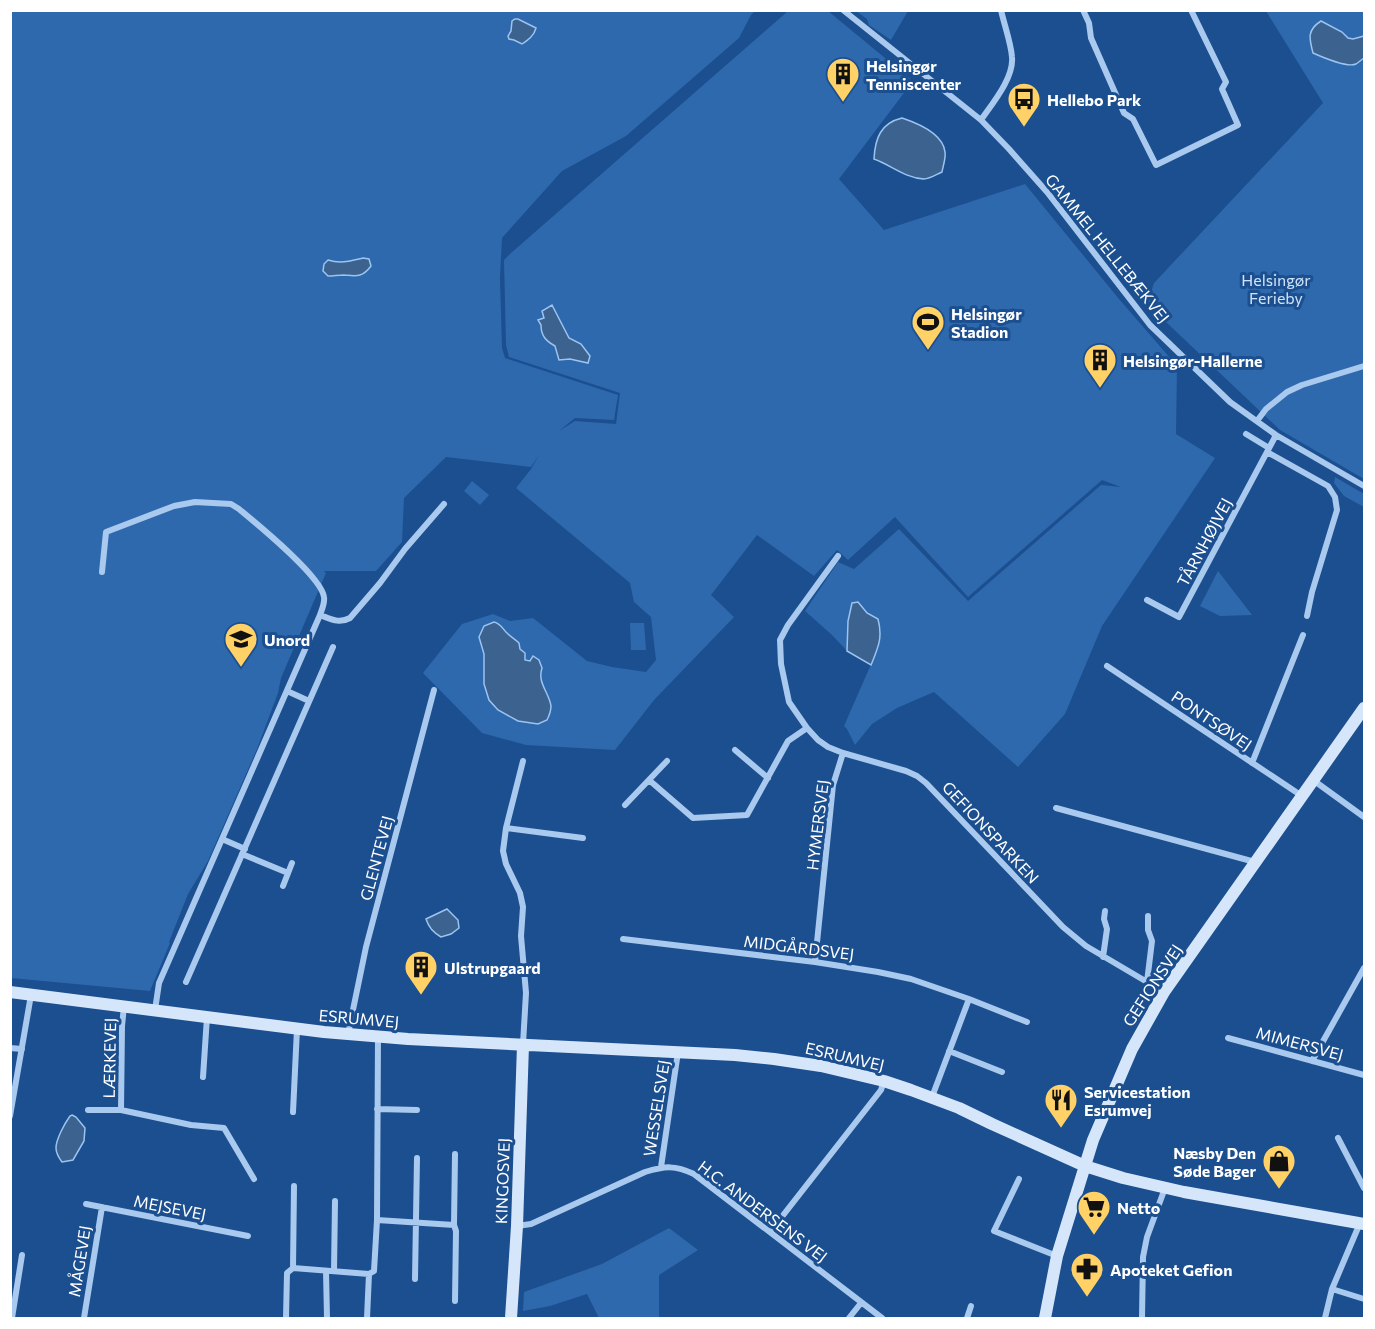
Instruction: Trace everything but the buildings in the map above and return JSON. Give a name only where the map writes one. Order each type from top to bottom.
[{"type":"main road","name":"GEFIONSVEJ","points":[[1045,1318],[1057,1256],[1093,1140],[1132,1049],[1164,992],[1365,708]]},
{"type":"main road","name":"ESRUMVEJ","points":[[10,992],[297,1029],[378,1037],[742,1055],[794,1061],[884,1081],[932,1097],[1085,1166],[1123,1178],[1166,1188],[1363,1223]]},
{"type":"main road","name":"KINGOSVEJ","points":[[511,1318],[517,1226],[523,1045]]},
{"type":"street","name":"GAMMEL HELLEBÆKVEJ","points":[[843,10],[981,120],[1009,148],[1047,192],[1150,325],[1230,402],[1276,435],[1365,486]]},
{"type":"street","points":[[981,120],[1004,86],[1010,71],[1012,57],[1001,10]]},
{"type":"street","points":[[1083,10],[1089,23],[1090,38],[1124,113],[1133,119],[1156,165],[1238,125],[1222,89],[1226,82],[1191,10]]},
{"type":"street","points":[[1257,421],[1287,392],[1302,385],[1365,366]]},
{"type":"street","points":[[1246,434],[1328,486],[1335,497],[1337,510],[1307,616]]},
{"type":"street","name":"TÅRNHØJVEJ","points":[[1147,600],[1179,617],[1276,435]]},
{"type":"street","points":[[102,572],[106,532],[174,506],[195,502],[231,504],[301,564],[321,589],[324,597],[320,615],[159,983],[155,1010]]},
{"type":"street","points":[[320,615],[338,622],[350,618],[444,504]]},
{"type":"street","points":[[838,556],[788,625],[780,640],[781,664],[789,702],[818,740],[843,753]]},
{"type":"street","points":[[1252,763],[1303,635]]},
{"type":"street","points":[[186,982],[333,646]]},
{"type":"street","name":"PONTSØVEJ","points":[[1107,666],[1302,796]]},
{"type":"street","name":"GLENTEVEJ","points":[[348,1034],[366,947],[434,690]]},
{"type":"street","points":[[287,691],[309,701]]},
{"type":"street","points":[[649,780],[693,818],[747,815],[788,741],[807,728]]},
{"type":"street","points":[[735,750],[768,778]]},
{"type":"street","name":"GEFIONSPARKEN","points":[[843,753],[917,776],[1063,927],[1103,957],[1164,992]]},
{"type":"street","name":"HYMERSVEJ","points":[[815,962],[833,785],[843,753]]},
{"type":"street","points":[[523,761],[503,851],[506,864],[520,893],[523,907],[520,936],[526,993],[523,1045]]},
{"type":"street","points":[[625,805],[666,761]]},
{"type":"street","points":[[1313,780],[1365,817]]},
{"type":"street","points":[[1056,808],[1255,862]]},
{"type":"street","points":[[507,828],[583,838]]},
{"type":"street","points":[[222,839],[288,873]]},
{"type":"street","points":[[283,886],[292,863]]},
{"type":"street","points":[[1103,957],[1107,929],[1104,919],[1105,911]]},
{"type":"street","points":[[1147,982],[1152,941],[1148,930],[1149,916]]},
{"type":"street","name":"MIDGÅRDSVEJ","points":[[623,939],[815,962],[878,972],[969,999],[1027,1022]]},
{"type":"street","points":[[1312,1061],[1365,968]]},
{"type":"street","points":[[10,1116],[31,994]]},
{"type":"street","points":[[932,1097],[969,999]]},
{"type":"street","name":"LÆRKEVEJ","points":[[121,1110],[124,1006]]},
{"type":"street","points":[[203,1077],[207,1017]]},
{"type":"street","name":"ESRUMVEJ","points":[[293,1112],[297,1029]]},
{"type":"street","points":[[286,1318],[287,1273],[293,1268],[369,1274],[374,1271],[378,1165],[378,1037]]},
{"type":"street","name":"MIMERSVEJ","points":[[1228,1038],[1365,1075]]},
{"type":"street","points":[[10,1048],[22,1049]]},
{"type":"street","name":"WESSELSVEJ","points":[[661,1167],[678,1052]]},
{"type":"street","points":[[949,1052],[1002,1072]]},
{"type":"street","points":[[770,1232],[881,1090],[884,1081]]},
{"type":"street","points":[[377,1109],[417,1110]]},
{"type":"street","name":"LÆRKEVEJ","points":[[88,1110],[121,1110],[191,1125],[224,1128],[254,1179]]},
{"type":"street","points":[[1338,1138],[1365,1188]]},
{"type":"street","points":[[455,1154],[455,1301]]},
{"type":"street","points":[[415,1279],[417,1158]]},
{"type":"street","points":[[517,1226],[531,1224],[645,1172],[661,1167]]},
{"type":"street","name":"H.C. ANDERSENS VEJ","points":[[661,1167],[675,1167],[694,1174],[882,1318]]},
{"type":"street","points":[[1019,1179],[994,1231],[1057,1256]]},
{"type":"street","points":[[293,1268],[294,1186]]},
{"type":"street","points":[[1142,1318],[1143,1257],[1146,1238],[1166,1188]]},
{"type":"street","points":[[327,1318],[335,1201]]},
{"type":"street","name":"MEJSEVEJ","points":[[86,1204],[249,1236]]},
{"type":"street","name":"MÅGEVEJ","points":[[84,1318],[102,1207]]},
{"type":"street","points":[[377,1220],[454,1225]]},
{"type":"street","points":[[1325,1318],[1332,1289],[1363,1223]]},
{"type":"street","points":[[12,1318],[22,1255]]},
{"type":"street","points":[[367,1318],[369,1274]]},
{"type":"street","points":[[1332,1289],[1365,1299]]},
{"type":"street","points":[[849,1318],[861,1303]]},
{"type":"street","points":[[967,1318],[971,1306]]},
{"type":"green space","points":[[10,11],[755,11],[739,38],[626,136],[562,171],[502,238],[500,278],[502,348],[505,358],[618,395],[614,420],[575,418],[559,431],[575,421],[616,424],[620,393],[509,357],[506,345],[504,260],[788,11],[828,11],[913,81],[839,179],[884,230],[1025,184],[1177,366],[1176,434],[1215,458],[1102,626],[1065,714],[1018,767],[934,692],[897,708],[872,724],[855,745],[844,726],[879,646],[867,613],[858,602],[848,621],[847,651],[805,611],[838,562],[854,569],[899,529],[968,601],[1101,485],[1121,487],[1102,480],[968,597],[895,517],[848,560],[837,550],[814,576],[757,535],[711,595],[734,617],[654,700],[615,750],[526,745],[482,733],[423,673],[462,624],[493,614],[510,621],[533,618],[587,661],[646,672],[656,660],[651,617],[634,602],[630,583],[516,488],[531,469],[539,455],[531,467],[446,457],[404,498],[402,542],[376,571],[324,571],[326,573],[281,678],[278,693],[257,749],[208,861],[188,894],[150,991],[11,978]]},
{"type":"green space","points":[[856,11],[908,11],[891,40],[869,25],[867,19]]},
{"type":"green space","name":"Helsingør Ferieby","points":[[1266,11],[1364,11],[1364,36],[1353,39],[1348,38],[1342,32],[1325,59],[1337,62],[1364,58],[1364,479],[1280,430],[1147,304],[1154,283],[1323,103]]},
{"type":"green space","points":[[1335,477],[1364,494],[1364,507],[1344,496],[1334,483]]},
{"type":"green space","points":[[472,481],[489,495],[480,505],[464,491]]},
{"type":"green space","points":[[1218,571],[1252,615],[1220,616],[1200,606]]},
{"type":"green space","points":[[630,623],[644,623],[646,650],[631,650]]},
{"type":"green space","points":[[669,1228],[698,1250],[659,1275],[659,1318],[599,1318],[587,1294],[550,1306],[523,1311],[524,1292],[602,1264]]},
{"type":"shaded area","points":[[515,19],[536,28],[532,36],[522,44],[509,39],[508,36],[512,21]]},
{"type":"shaded area","points":[[1321,21],[1342,32],[1348,38],[1364,36],[1364,58],[1356,64],[1347,65],[1313,53],[1311,31]]},
{"type":"shaded area","points":[[902,118],[922,126],[940,140],[945,154],[942,172],[926,179],[917,178],[874,159],[880,132],[895,120]]},
{"type":"shaded area","points":[[369,259],[371,266],[365,273],[359,275],[328,276],[323,271],[324,264],[328,260],[341,262]]},
{"type":"shaded area","points":[[552,305],[569,338],[581,344],[590,356],[588,363],[570,359],[559,360],[555,346],[545,338],[538,320],[544,318],[542,311]]},
{"type":"shaded area","points":[[858,602],[867,613],[878,619],[879,643],[871,665],[847,651],[848,621],[852,603]]},
{"type":"shaded area","points":[[494,622],[519,643],[520,649],[525,653],[525,660],[530,661],[533,656],[539,660],[542,668],[542,683],[551,706],[547,720],[538,724],[518,721],[498,710],[489,700],[484,684],[484,654],[479,637],[484,626]]},
{"type":"shaded area","points":[[447,909],[458,920],[459,928],[441,937],[432,930],[426,919]]},
{"type":"shaded area","points":[[72,1115],[85,1128],[84,1141],[73,1160],[62,1162],[56,1144],[63,1127]]},
{"type":"place","name":"Helsingør Tenniscenter","points":[[843,103]]},
{"type":"place","name":"Hellebo Park","points":[[1024,128]]},
{"type":"place","name":"Helsingør Stadion","points":[[928,351]]},
{"type":"place","name":"Helsingør-Hallerne","points":[[1100,389]]},
{"type":"place","name":"Unord","points":[[241,668]]},
{"type":"place","name":"Ulstrupgaard","points":[[421,996]]},
{"type":"place","name":"Servicestation Esrumvej","points":[[1061,1129]]},
{"type":"place","name":"Næsby Den Søde Bager","points":[[1279,1190]]},
{"type":"place","name":"Netto","points":[[1094,1236]]},
{"type":"place","name":"Apoteket Gefion","points":[[1087,1298]]}]
